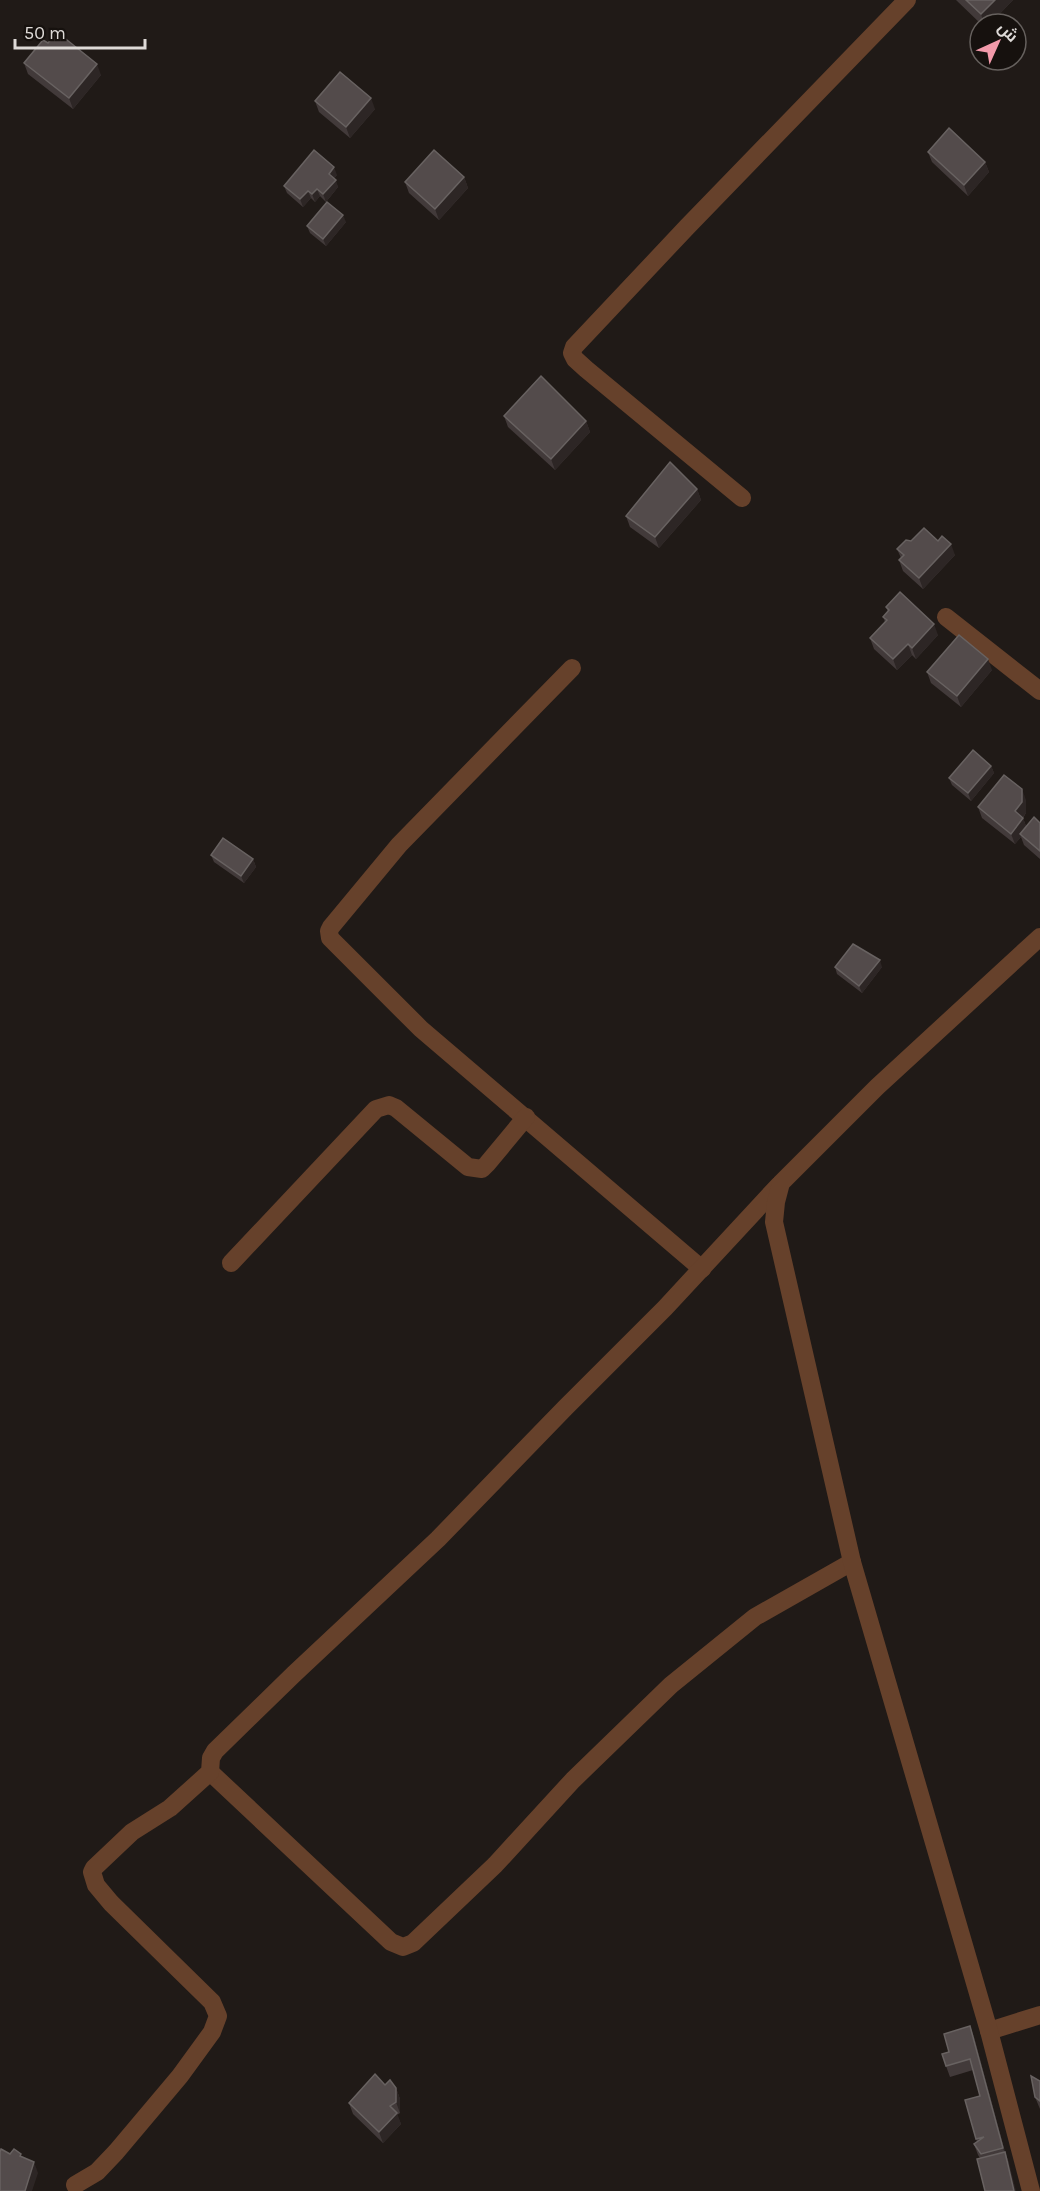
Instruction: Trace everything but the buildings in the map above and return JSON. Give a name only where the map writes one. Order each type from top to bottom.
[{"type":"street","points":[[742,498],[586,369],[572,353],[574,347],[687,227],[907,0]]},
{"type":"street","points":[[946,617],[1040,692]]},
{"type":"street","points":[[572,668],[399,845],[329,931],[330,938],[421,1029],[702,1269]]},
{"type":"street","points":[[75,2185],[97,2172],[116,2152],[180,2076],[217,2023],[216,2008],[212,2002],[111,1903],[96,1884],[92,1872],[98,1862],[151,1819],[170,1808],[210,1772],[211,1758],[215,1751],[438,1539],[702,1269],[781,1183],[877,1087],[1040,937]]},
{"type":"street","points":[[231,1263],[368,1116],[382,1106],[389,1105],[396,1108],[468,1167],[477,1169],[482,1169],[487,1164],[526,1118]]},
{"type":"street","points":[[781,1183],[774,1222],[777,1242],[852,1562],[989,2031],[1031,2191]]},
{"type":"street","points":[[210,1772],[391,1942],[402,1947],[413,1943],[495,1865],[573,1780],[671,1685],[755,1617],[852,1562]]},
{"type":"street","points":[[989,2031],[1040,2015]]}]
